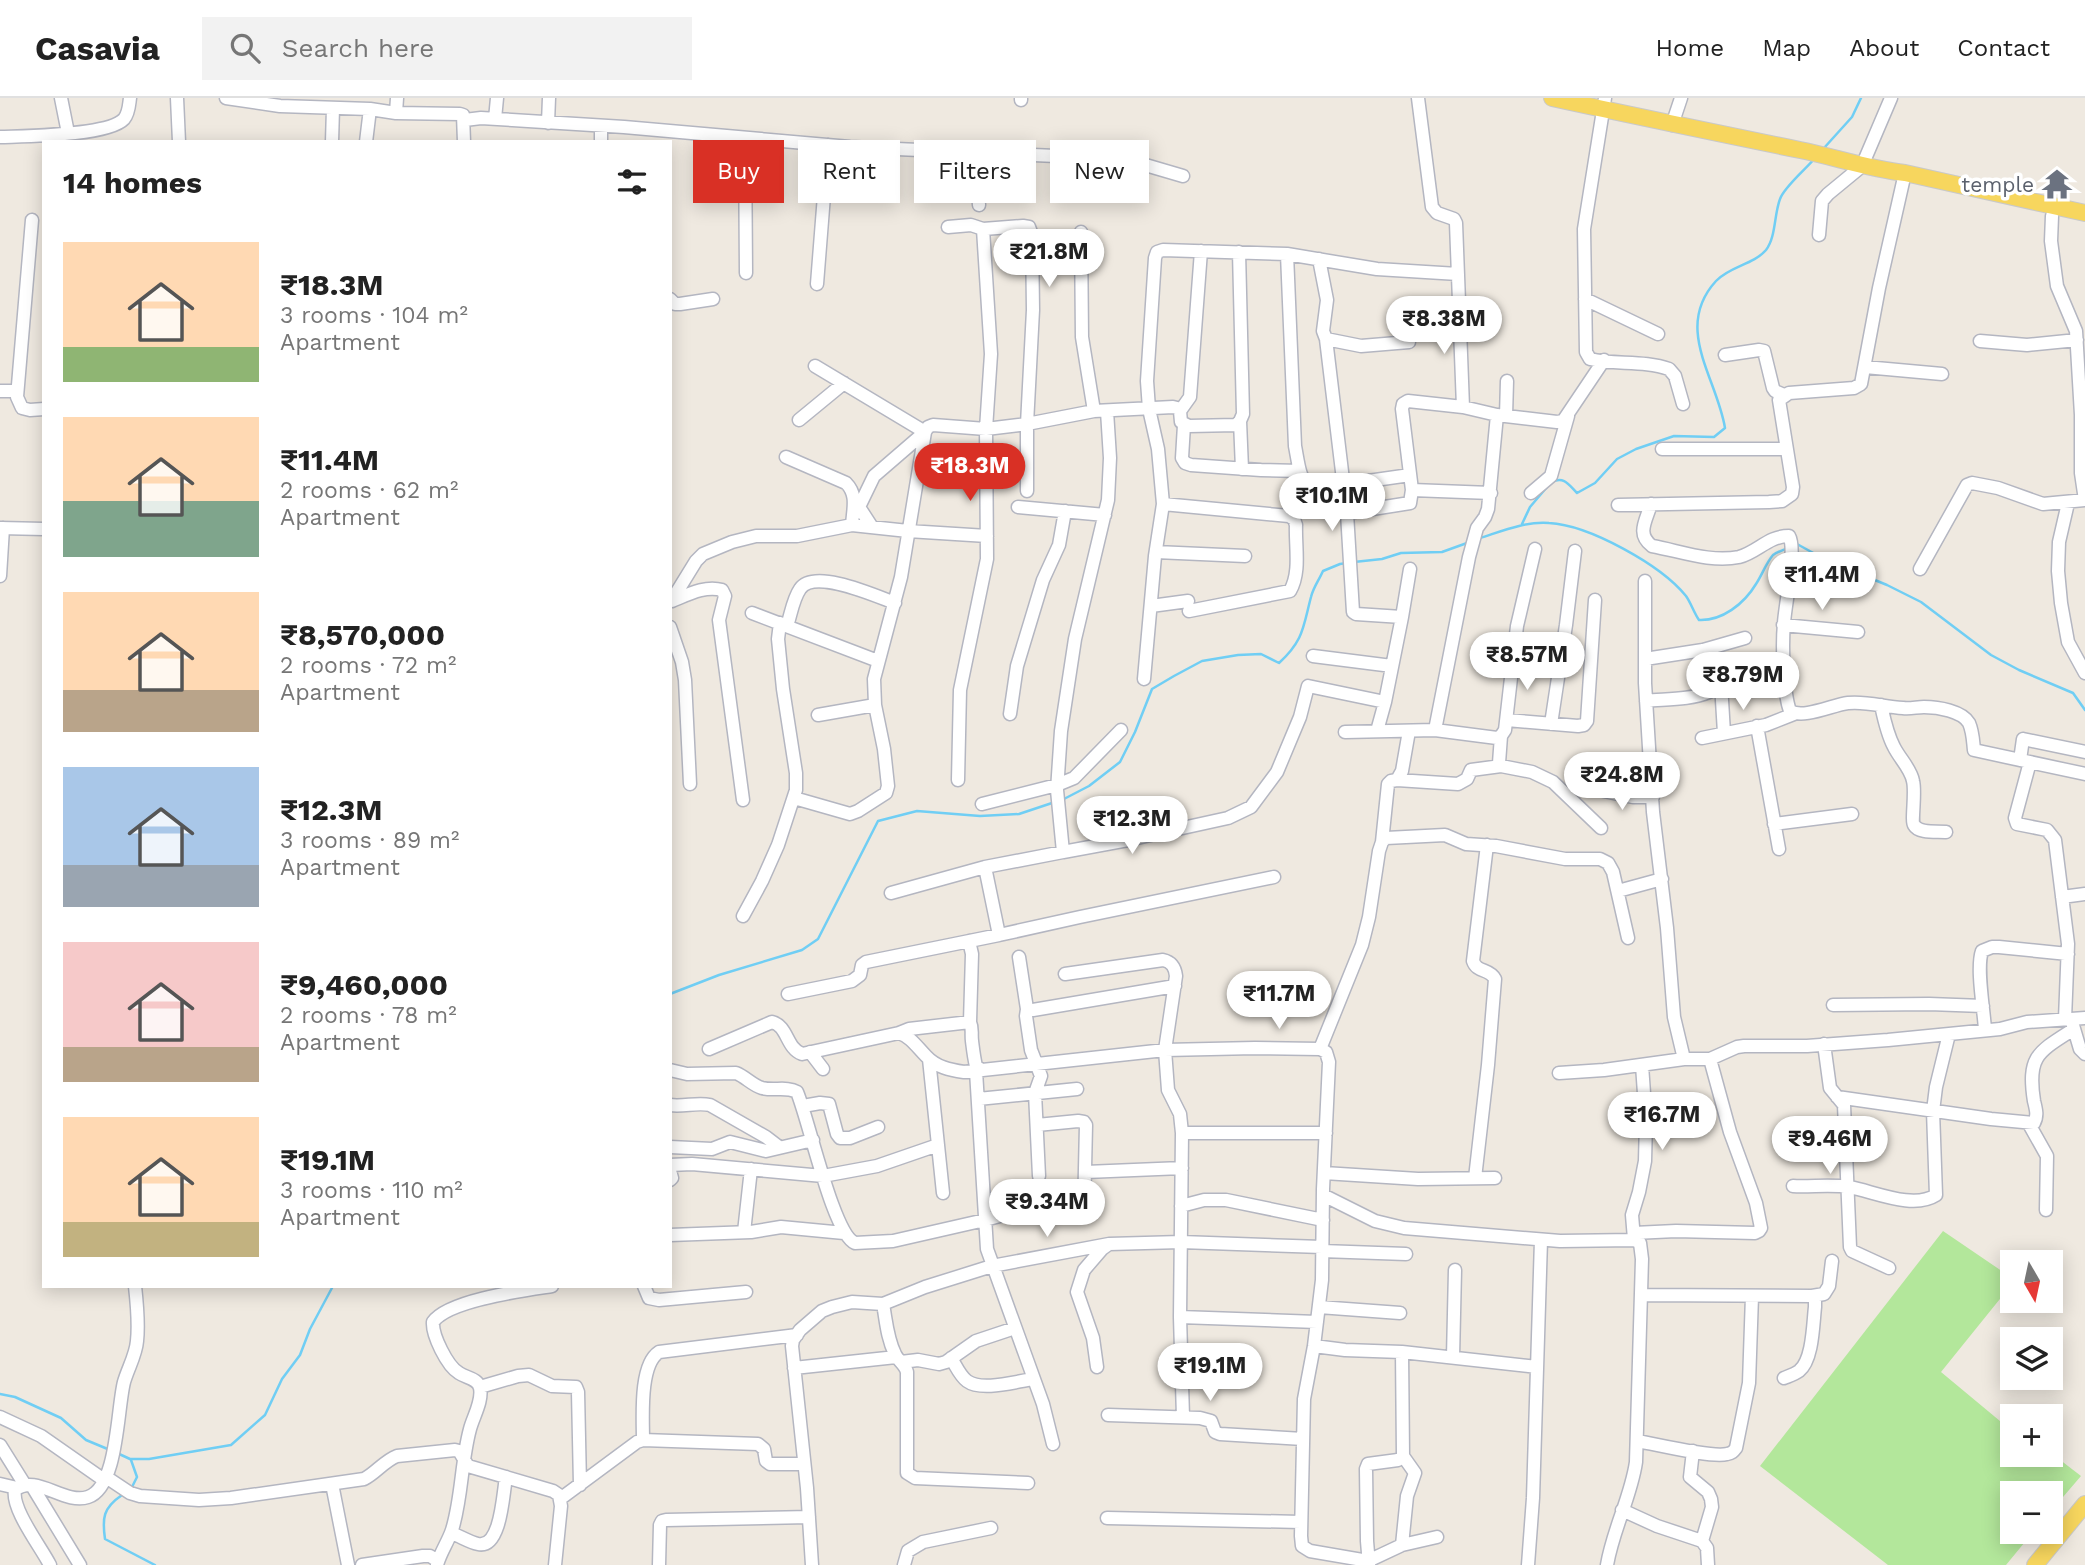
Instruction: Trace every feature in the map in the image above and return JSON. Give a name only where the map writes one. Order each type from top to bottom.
[{"type":"main road","points":[[1552,98],[1604,104],[1672,125],[1828,156],[2085,223]]},
{"type":"main road","points":[[1904,177],[2085,213]]},
{"type":"main road","points":[[2035,1565],[2085,1504]]},
{"type":"street","points":[[61,98],[68,133]]},
{"type":"street","points":[[0,137],[68,133],[116,124],[125,117],[130,98]]},
{"type":"street","points":[[177,98],[179,140]]},
{"type":"street","points":[[226,98],[280,106],[460,114],[465,120],[464,140]]},
{"type":"street","points":[[396,113],[397,98]]},
{"type":"street","points":[[495,120],[497,98]]},
{"type":"street","points":[[548,123],[549,98]]},
{"type":"street","points":[[1418,98],[1430,201],[1437,213],[1454,219],[1456,223],[1462,407]]},
{"type":"street","points":[[1672,125],[1681,98]]},
{"type":"street","points":[[1819,235],[1822,201],[1862,166],[1891,98]]},
{"type":"street","points":[[1604,104],[1584,229],[1586,352],[1590,359],[1669,369],[1675,376],[1683,404]]},
{"type":"street","points":[[332,108],[332,140]]},
{"type":"street","points":[[366,140],[370,109]]},
{"type":"street","points":[[465,120],[601,126],[660,136],[798,142]]},
{"type":"street","points":[[601,126],[601,140]]},
{"type":"street","points":[[745,138],[746,273]]},
{"type":"street","points":[[1036,155],[1125,159],[1183,176]]},
{"type":"street","points":[[1618,505],[1769,502],[1788,499],[1793,487],[1779,400],[1794,392],[1854,388],[1861,384],[1904,177]]},
{"type":"street","points":[[817,284],[823,203]]},
{"type":"street","points":[[1920,569],[1968,485],[1972,483],[1998,488],[2043,504],[2085,500],[2081,473],[2083,415],[2077,340],[2074,323],[2057,286],[2051,241],[2052,216]]},
{"type":"street","points":[[32,220],[17,391],[22,408],[42,409]]},
{"type":"street","points":[[948,227],[971,225],[984,229],[1023,226],[1029,228],[1032,235],[1033,310],[1027,424],[1027,491]]},
{"type":"street","points":[[958,780],[960,690],[987,567],[986,429],[991,354],[984,229]]},
{"type":"street","points":[[1063,852],[1057,787],[1061,731],[1075,639],[1105,515],[1110,482],[1101,411],[1082,337],[1081,232]]},
{"type":"street","points":[[1201,251],[1190,397],[1180,411],[1184,425],[1182,458],[1185,463],[1191,465],[1300,471]]},
{"type":"street","points":[[1144,679],[1163,504],[1158,449],[1146,381],[1157,252],[1287,254],[1377,269],[1458,274]]},
{"type":"street","points":[[1239,252],[1242,469]]},
{"type":"street","points":[[1287,254],[1295,446],[1300,471],[1308,489],[1410,475]]},
{"type":"street","points":[[1320,259],[1327,300],[1322,331],[1326,339],[1348,513],[1353,612],[1402,617]]},
{"type":"street","points":[[672,301],[680,304],[713,299]]},
{"type":"street","points":[[1585,299],[1658,334]]},
{"type":"street","points":[[1326,339],[1361,346],[1409,342]]},
{"type":"street","points":[[1980,341],[2027,345],[2077,340]]},
{"type":"street","points":[[1726,355],[1759,349],[1763,351],[1773,388],[1784,395]]},
{"type":"street","points":[[1348,513],[1410,503],[1412,490],[1403,404],[1408,401],[1462,407],[1502,416],[1563,421],[1604,360]]},
{"type":"street","points":[[815,366],[925,432]]},
{"type":"street","points":[[1865,367],[1942,374]]},
{"type":"street","points":[[1435,730],[1468,557],[1478,528],[1485,517],[1491,493],[1507,381]]},
{"type":"street","points":[[799,420],[844,383]]},
{"type":"street","points":[[0,391],[17,391]]},
{"type":"street","points":[[872,527],[859,506],[874,476],[933,425],[986,429],[1101,411],[1173,407],[1180,411]]},
{"type":"street","points":[[1531,492],[1551,476],[1568,416]]},
{"type":"street","points":[[1184,425],[1229,426],[1240,421]]},
{"type":"street","points":[[794,798],[850,814],[886,793],[888,786],[875,705],[874,679],[895,603],[925,432]]},
{"type":"street","points":[[1662,449],[1786,449]]},
{"type":"street","points":[[786,457],[846,483],[852,489],[855,495],[852,525]]},
{"type":"street","points":[[1412,490],[1491,493]]},
{"type":"street","points":[[2068,503],[2059,542],[2061,603],[2068,642],[2085,673]]},
{"type":"street","points":[[1151,606],[1188,606],[1290,591],[1294,585],[1296,569],[1296,525],[1294,519],[1289,516],[1163,504]]},
{"type":"street","points":[[1651,505],[1642,532],[1644,540],[1652,547],[1720,559],[1743,556],[1775,537],[1789,536],[1792,540],[1783,625],[1788,706],[1794,714]]},
{"type":"street","points":[[1018,507],[1105,515]]},
{"type":"street","points":[[1010,715],[1017,666],[1043,580],[1059,545],[1065,511]]},
{"type":"street","points":[[672,599],[703,554],[756,536],[797,536],[852,525],[987,536]]},
{"type":"street","points":[[0,576],[2,528],[42,529]]},
{"type":"street","points":[[1501,766],[1502,736],[1507,720],[1517,626],[1535,548]]},
{"type":"street","points":[[1551,724],[1575,551]]},
{"type":"street","points":[[1156,552],[1245,556]]},
{"type":"street","points":[[1377,731],[1410,569]]},
{"type":"street","points":[[1645,581],[1646,701],[1653,797],[1674,1017],[1685,1059]]},
{"type":"street","points":[[743,916],[778,845],[797,782],[778,639],[798,591],[802,585],[810,582],[835,583],[895,603]]},
{"type":"street","points":[[672,601],[707,588],[722,590],[725,596],[719,621],[743,800]]},
{"type":"street","points":[[1507,720],[1578,726],[1587,721],[1595,600]]},
{"type":"street","points":[[751,612],[878,661]]},
{"type":"street","points":[[1783,625],[1858,632]]},
{"type":"street","points":[[672,633],[682,662],[690,784]]},
{"type":"street","points":[[1645,659],[1703,650],[1745,638]]},
{"type":"street","points":[[1313,656],[1392,666]]},
{"type":"street","points":[[1646,701],[1697,696],[1715,689],[1732,677],[1784,663]]},
{"type":"street","points":[[1721,684],[1724,733]]},
{"type":"street","points":[[891,893],[985,867],[1228,818],[1251,807],[1277,772],[1300,717],[1308,686],[1385,702]]},
{"type":"street","points":[[1702,738],[1848,703],[1908,709],[1932,707],[1950,711],[1968,720],[1973,733],[1973,750],[2085,774]]},
{"type":"street","points":[[818,715],[875,705]]},
{"type":"street","points":[[1881,705],[1892,744],[1914,782],[1913,823],[1922,831],[1946,832]]},
{"type":"street","points":[[1757,726],[1779,849]]},
{"type":"street","points":[[982,804],[1057,787],[1074,778],[1121,730]]},
{"type":"street","points":[[1345,732],[1435,730],[1489,737],[1502,736]]},
{"type":"street","points":[[1397,780],[1402,771],[1409,731]]},
{"type":"street","points":[[2085,752],[2023,739],[2025,761],[2015,818],[2017,824],[2047,830],[2055,840],[2068,954],[2070,1022],[2080,1049],[2085,1054]]},
{"type":"street","points":[[1320,1049],[1362,946],[1382,842],[1388,784],[1391,781],[1458,784],[1475,768],[1501,766],[1532,772],[1553,782],[1601,828]]},
{"type":"street","points":[[1594,789],[1633,797],[1653,797]]},
{"type":"street","points":[[1774,824],[1852,814]]},
{"type":"street","points":[[1382,842],[1395,836],[1439,834],[1466,844],[1527,850],[1565,859],[1600,859],[1608,863],[1613,872],[1628,937]]},
{"type":"street","points":[[1475,1178],[1488,1065],[1494,979],[1487,971],[1475,967],[1473,961],[1487,845]]},
{"type":"street","points":[[985,867],[999,936]]},
{"type":"street","points":[[788,994],[852,981],[860,975],[862,965],[866,962],[1274,877]]},
{"type":"street","points":[[1618,891],[1662,879]]},
{"type":"street","points":[[2062,897],[2085,894]]},
{"type":"street","points":[[969,941],[972,954],[970,1022],[973,1028],[971,1035],[976,1066],[980,1069],[976,1071],[987,1249],[1043,1404],[1053,1444]]},
{"type":"street","points":[[1986,1030],[1980,956],[1985,949],[1999,947],[2068,954]]},
{"type":"street","points":[[1019,957],[1031,1050],[1041,1076],[1035,1093],[1039,1176]]},
{"type":"street","points":[[1065,974],[1163,960],[1170,962],[1175,969],[1165,1051],[1168,1090],[1180,1114],[1182,1133],[1180,1317],[1183,1418]]},
{"type":"street","points":[[1033,1010],[1175,986]]},
{"type":"street","points":[[1833,1005],[1983,1006]]},
{"type":"street","points":[[1559,1073],[1685,1059],[1710,1059],[1744,1046],[1824,1044],[1949,1034],[2027,1022],[2070,1022],[2085,1018]]},
{"type":"street","points":[[709,1049],[772,1022],[781,1026],[796,1052],[802,1054],[909,1029],[970,1022]]},
{"type":"street","points":[[1837,1097],[2034,1123],[2037,1117],[2032,1085],[2034,1062],[2070,1022]]},
{"type":"street","points":[[899,1033],[912,1041],[929,1059],[949,1070],[976,1071],[1165,1051],[1320,1049],[1329,1055],[1319,1307],[1304,1399],[1302,1546],[1305,1549],[1368,1563],[1402,1545],[1437,1537]]},
{"type":"street","points":[[1793,1186],[1847,1187],[1898,1200],[1926,1199],[1936,1195],[1933,1111],[1949,1034]]},
{"type":"street","points":[[1824,1044],[1830,1088],[1844,1105],[1850,1240],[1853,1251],[1889,1268]]},
{"type":"street","points":[[810,1052],[823,1069]]},
{"type":"street","points":[[929,1059],[943,1193]]},
{"type":"street","points":[[1323,1195],[1375,1221],[1404,1228],[1541,1240],[1634,1236],[1676,1231],[1755,1233],[1761,1228],[1756,1203],[1730,1132],[1710,1059]]},
{"type":"street","points":[[1607,1565],[1610,1545],[1633,1477],[1637,1441],[1642,1248],[1634,1236],[1632,1215],[1645,1161],[1646,1122],[1642,1065]]},
{"type":"street","points":[[672,1070],[687,1074],[736,1073],[760,1088],[797,1092],[844,1233],[849,1241],[855,1244],[893,1241],[1044,1203]]},
{"type":"street","points":[[978,1099],[1077,1089]]},
{"type":"street","points":[[803,1107],[830,1104],[840,1138],[850,1138],[878,1128]]},
{"type":"street","points":[[672,1105],[710,1105],[779,1147]]},
{"type":"street","points":[[1037,1125],[1084,1122],[1087,1132],[1084,1212]]},
{"type":"street","points":[[2029,1124],[2047,1156],[2046,1210]]},
{"type":"street","points":[[1182,1133],[1326,1133]]},
{"type":"street","points":[[672,1147],[712,1149],[730,1142],[759,1150],[813,1140]]},
{"type":"street","points":[[672,1165],[692,1164],[823,1176],[877,1166],[938,1145]]},
{"type":"street","points":[[1086,1172],[1182,1168]]},
{"type":"street","points":[[744,1232],[751,1169]]},
{"type":"street","points":[[1324,1173],[1418,1179],[1496,1178]]},
{"type":"street","points":[[1181,1206],[1204,1200],[1226,1200],[1323,1220]]},
{"type":"street","points":[[672,1235],[744,1232],[781,1227],[844,1233]]},
{"type":"street","points":[[1528,1565],[1541,1240]]},
{"type":"street","points":[[811,1565],[809,1517],[792,1346],[797,1335],[822,1311],[852,1302],[883,1304],[925,1287],[992,1266],[1109,1244],[1181,1242],[1406,1254]]},
{"type":"street","points":[[1097,1367],[1093,1338],[1077,1292],[1084,1269],[1109,1244]]},
{"type":"street","points":[[1641,1295],[1824,1294],[1829,1286],[1832,1261]]},
{"type":"street","points":[[1453,1357],[1455,1270]]},
{"type":"street","points":[[0,1484],[25,1486],[82,1498],[95,1493],[106,1475],[123,1384],[138,1338],[135,1288]]},
{"type":"street","points":[[362,1565],[423,1556],[430,1556],[438,1563],[452,1532],[480,1387],[478,1382],[453,1368],[442,1351],[433,1330],[433,1322],[442,1313],[499,1294],[539,1288]]},
{"type":"street","points":[[645,1288],[649,1297],[659,1300],[746,1292]]},
{"type":"street","points":[[1637,1441],[1725,1455],[1736,1448],[1749,1383],[1752,1296]]},
{"type":"street","points":[[1784,1378],[1798,1371],[1809,1355],[1815,1307],[1815,1299],[1812,1296]]},
{"type":"street","points":[[883,1304],[890,1340],[898,1360],[907,1372],[907,1473],[915,1478],[1028,1483]]},
{"type":"street","points":[[1319,1307],[1400,1313]]},
{"type":"street","points":[[1180,1317],[1317,1322]]},
{"type":"street","points":[[794,1368],[898,1360],[939,1364],[976,1341],[1015,1328]]},
{"type":"street","points":[[643,1440],[644,1393],[652,1356],[797,1335]]},
{"type":"street","points":[[1314,1346],[1402,1352],[1536,1367]]},
{"type":"street","points":[[1402,1352],[1403,1456],[1415,1473],[1407,1496],[1402,1545]]},
{"type":"street","points":[[951,1358],[968,1382],[975,1385],[992,1386],[1034,1378]]},
{"type":"street","points":[[480,1387],[519,1376],[530,1376],[552,1386],[576,1387],[580,1485]]},
{"type":"street","points":[[1108,1415],[1207,1419],[1211,1421],[1215,1432],[1220,1434],[1303,1439]]},
{"type":"street","points":[[0,1417],[41,1436],[106,1475],[130,1493],[149,1498],[231,1498],[364,1479],[388,1459],[404,1454],[459,1451],[468,1466],[559,1495],[555,1565]]},
{"type":"street","points":[[560,1499],[643,1440],[758,1444],[764,1449],[766,1461],[770,1464],[804,1464]]},
{"type":"street","points":[[0,1446],[80,1565]]},
{"type":"street","points":[[1693,1451],[1690,1476],[1708,1492],[1712,1507],[1702,1541]]},
{"type":"street","points":[[1368,1563],[1366,1469],[1368,1464],[1398,1460],[1403,1456]]},
{"type":"street","points":[[452,1532],[478,1544],[491,1541],[496,1532],[506,1478]]},
{"type":"street","points":[[332,1483],[348,1565]]},
{"type":"street","points":[[25,1486],[14,1494],[15,1503],[50,1565]]},
{"type":"street","points":[[1622,1510],[1657,1526],[1702,1541],[1707,1548],[1708,1565]]},
{"type":"street","points":[[659,1565],[662,1521],[809,1517]]},
{"type":"street","points":[[1107,1518],[1301,1522]]},
{"type":"street","points":[[904,1565],[908,1551],[923,1542],[991,1528]]},
{"type":"street","points":[[1310,1565],[1317,1552]]},
{"type":"green space","points":[[1943,1231],[2000,1270],[2000,1299],[1941,1372],[2000,1421],[2000,1467],[2063,1467],[2063,1462],[2081,1476],[2063,1497],[2063,1481],[2000,1481],[2000,1544],[2023,1544],[2006,1565],[1888,1565],[1760,1466]]},
{"type":"waterway","points":[[1824,148],[1852,117],[1861,98]]},
{"type":"waterway","points":[[1552,482],[1563,481],[1577,493],[1595,483],[1617,459],[1636,449],[1674,436],[1714,437],[1725,428],[1701,353],[1698,317],[1704,299],[1716,281],[1766,250],[1772,239],[1782,194],[1815,158]]},
{"type":"waterway","points":[[1522,524],[1530,507],[1547,487]]},
{"type":"waterway","points":[[1480,538],[1514,527],[1540,523],[1565,525],[1584,531],[1623,549],[1660,572],[1686,596],[1699,620],[1716,618],[1732,610],[1751,591],[1773,555],[1788,548]]},
{"type":"waterway","points":[[1354,562],[1382,559],[1401,553],[1442,552],[1467,543]]},
{"type":"waterway","points":[[1797,544],[1826,560],[1921,602],[1991,655],[2073,693],[2085,710]]},
{"type":"waterway","points":[[1062,800],[1089,786],[1120,762],[1152,689],[1202,661],[1261,654],[1279,663],[1298,640],[1312,594],[1323,571],[1347,563]]},
{"type":"waterway","points":[[672,993],[719,975],[802,950],[818,939],[878,821],[917,811],[980,816],[1019,814],[1052,803]]},
{"type":"waterway","points":[[117,1453],[130,1459],[149,1459],[231,1445],[265,1415],[282,1379],[300,1355],[310,1329],[332,1288]]},
{"type":"waterway","points":[[0,1394],[15,1397],[61,1418],[86,1440],[110,1450]]},
{"type":"waterway","points":[[131,1460],[137,1477],[131,1489]]},
{"type":"waterway","points":[[122,1495],[111,1504],[105,1514],[105,1539],[155,1565]]},
{"type":"place","name":"temple","points":[[2057,184]]}]
